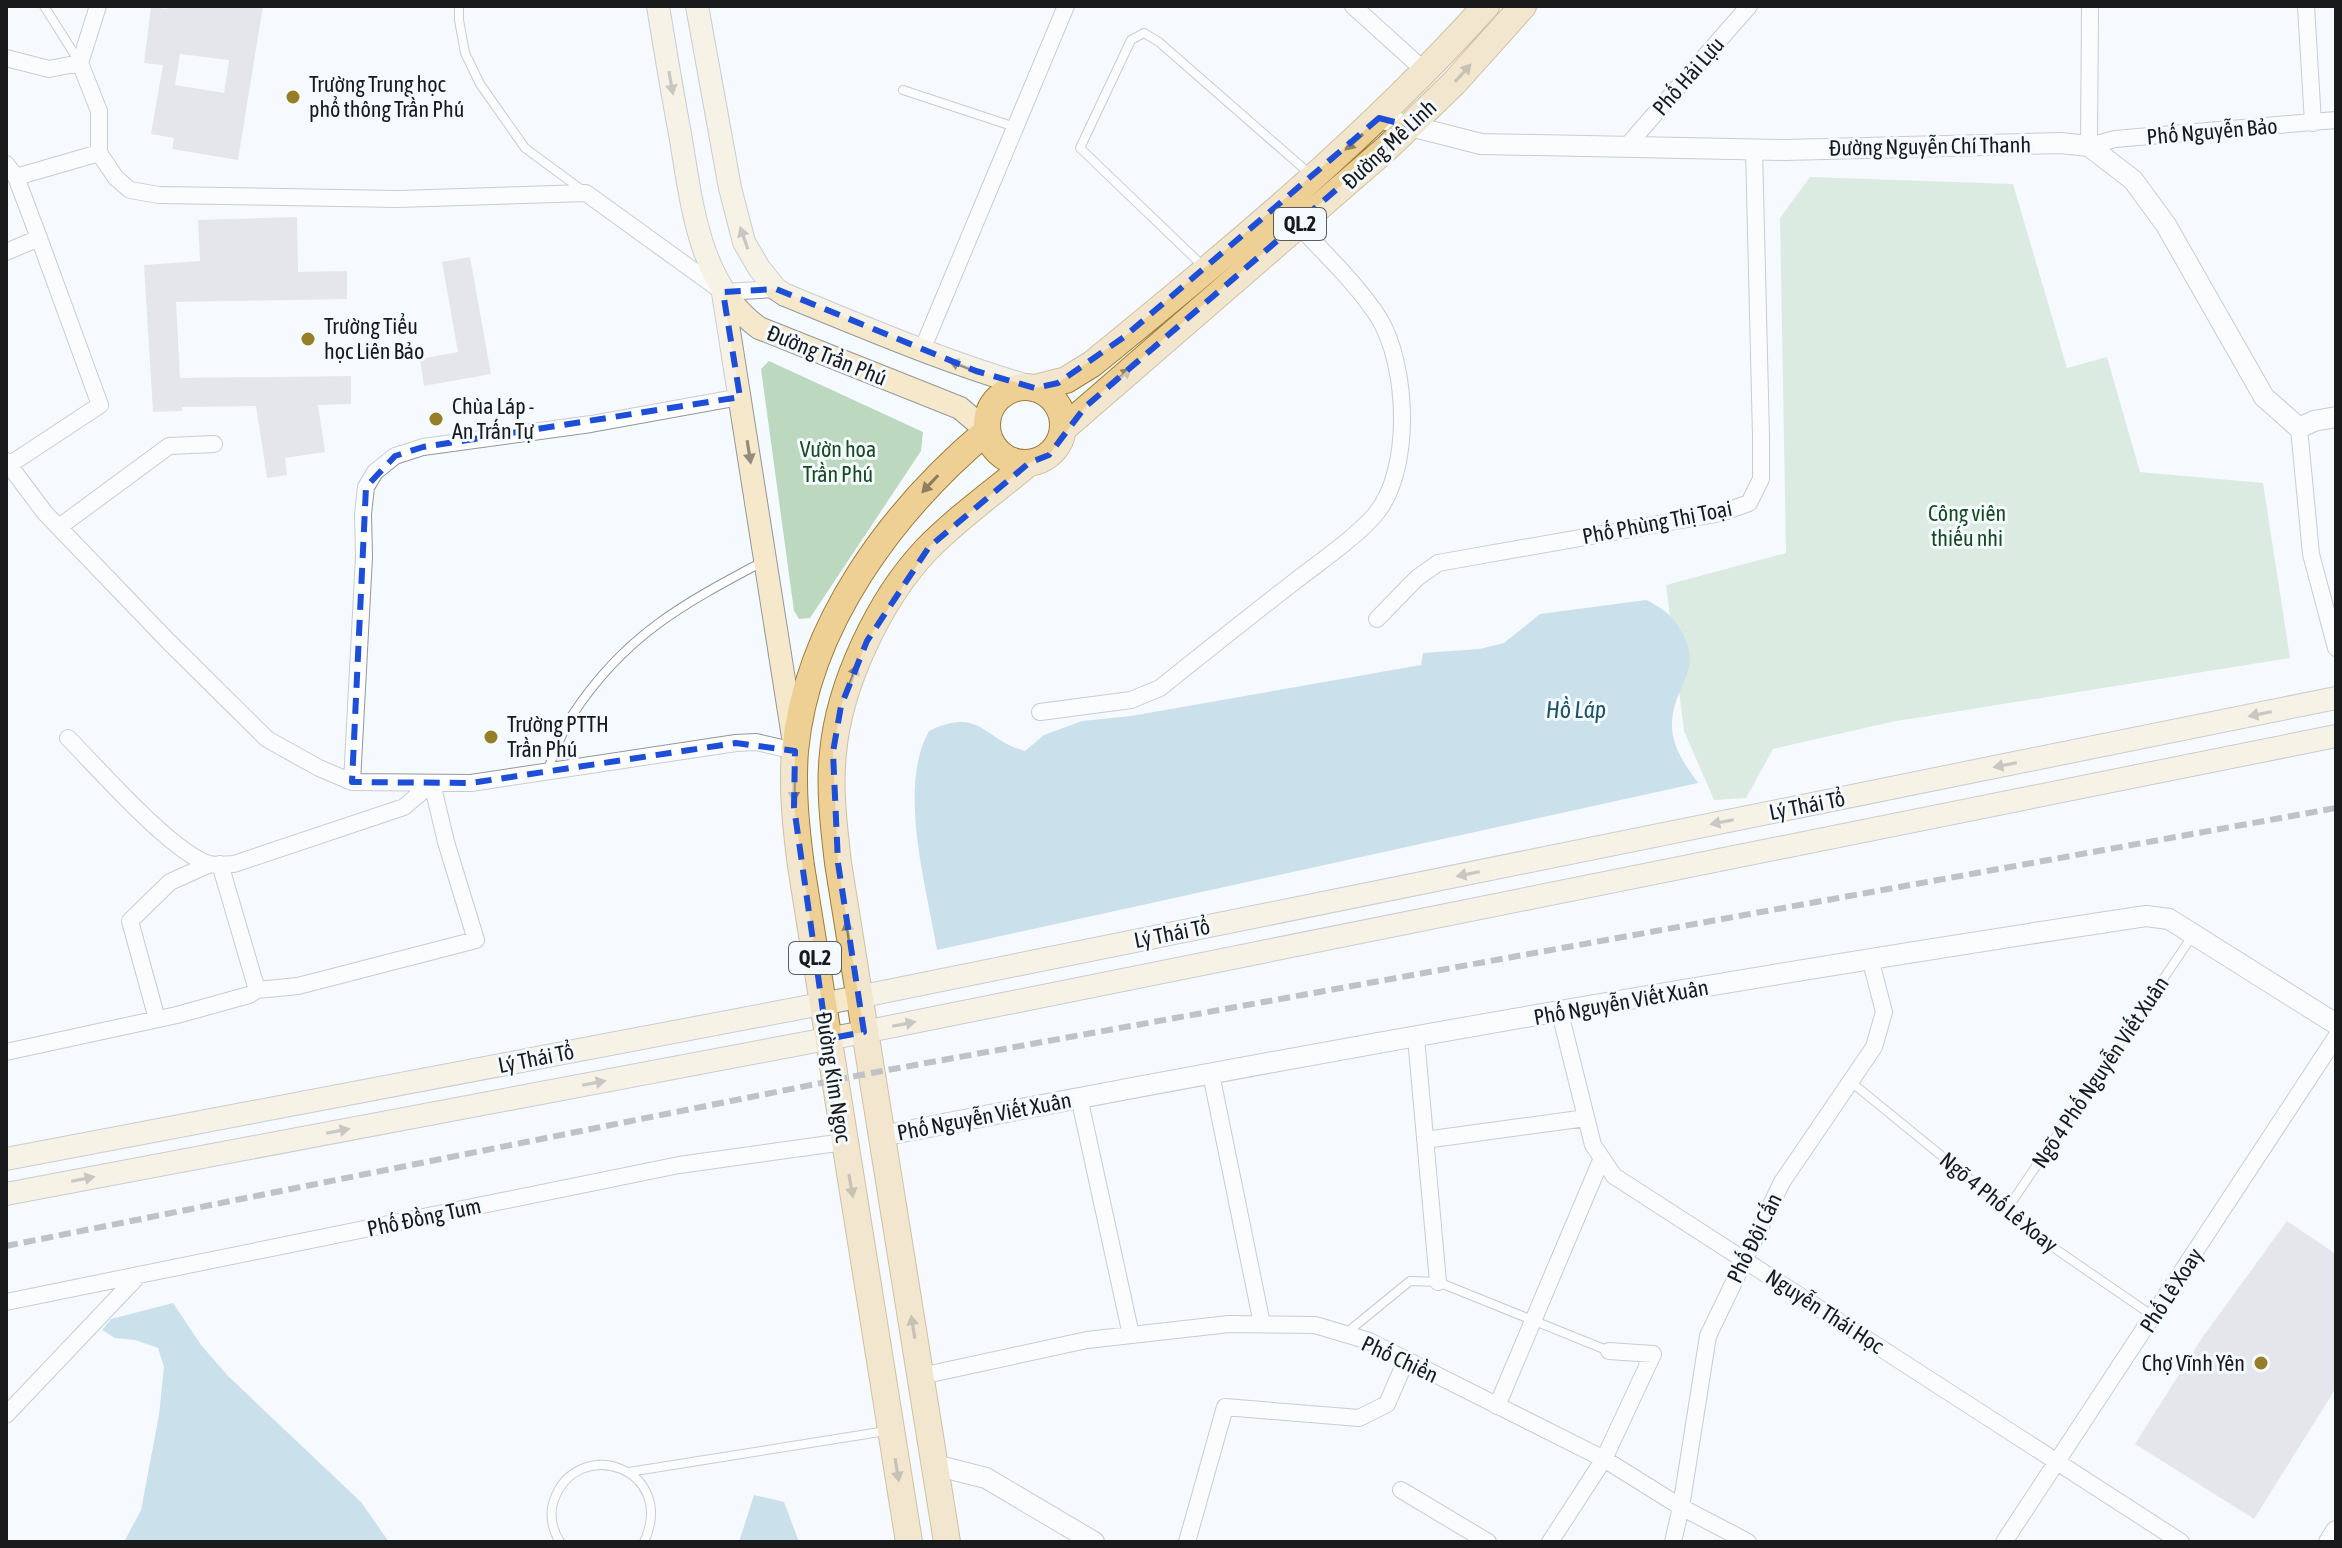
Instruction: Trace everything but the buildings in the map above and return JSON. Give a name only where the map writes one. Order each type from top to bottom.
[{"type":"main road","name":"Đường Trần Phú","points":[[658,6],[691,198],[705,254],[723,292],[759,328],[960,408],[972,415],[987,431]]},
{"type":"main road","name":"Đường Trần Phú","points":[[697,6],[737,216],[750,256],[776,289],[976,371],[1035,388]]},
{"type":"main road","name":"Đường Mê Linh","points":[[1035,388],[1066,380],[1085,368],[1314,178],[1426,72],[1486,6]]},
{"type":"main road","name":"Đường Mê Linh","points":[[1064,428],[1410,126],[1454,83],[1523,6]]},
{"type":"main road","points":[[723,292],[795,751]]},
{"type":"main road","name":"QL.2","points":[[987,431],[990,412],[1000,397],[1016,388],[1035,388]]},
{"type":"main road","points":[[1035,388],[1057,402],[1064,428]]},
{"type":"main road","name":"QL.2","points":[[1029,463],[1045,458],[1053,451],[1064,428]]},
{"type":"main road","points":[[987,431],[994,447],[1002,455],[1017,462],[1029,463]]},
{"type":"main road","name":"Đường Kim Ngọc","points":[[909,1542],[827,1039],[794,807],[795,751],[804,701],[818,657],[856,581],[920,495],[987,431]]},
{"type":"main road","name":"Đường Kim Ngọc","points":[[947,1542],[858,997],[832,804],[833,752],[841,706],[867,641],[910,568],[929,547],[1029,463]]},
{"type":"main road","name":"Lý Thái Tổ","points":[[6,1159],[858,997],[2336,698]]},
{"type":"main road","name":"Lý Thái Tổ","points":[[6,1194],[864,1032],[2336,736]]},
{"type":"street","points":[[98,6],[80,63],[99,111],[99,153],[116,178],[130,190],[159,195],[398,199],[586,193],[723,292],[776,289]]},
{"type":"street","points":[[922,350],[1066,6]]},
{"type":"street","points":[[1353,6],[1426,72]]},
{"type":"street","name":"Phố Hải Lựu","points":[[1626,147],[1749,6]]},
{"type":"street","points":[[2090,6],[2089,146],[2133,180],[2166,225],[2264,397],[2299,428],[2311,554],[2336,648]]},
{"type":"street","points":[[2306,6],[2313,123]]},
{"type":"street","points":[[6,58],[49,69],[80,63]]},
{"type":"street","name":"Đường Nguyễn Chí Thanh","points":[[1379,118],[1481,144],[1754,149],[2060,143],[2089,146]]},
{"type":"street","name":"Phố Nguyễn Bảo","points":[[2089,146],[2115,139],[2336,120]]},
{"type":"street","name":"Phố Phùng Thị Toại","points":[[1377,619],[1417,578],[1438,563],[1721,513],[1749,503],[1761,479],[1754,149]]},
{"type":"street","points":[[99,153],[11,170],[100,405],[8,463],[45,513],[267,739],[319,768],[352,782],[471,783],[736,743],[756,742],[795,751]]},
{"type":"street","points":[[1040,712],[1131,700],[1160,688],[1339,547],[1376,514],[1394,478],[1404,409],[1400,377],[1381,321],[1363,296],[1299,226]]},
{"type":"street","points":[[6,252],[39,238]]},
{"type":"street","points":[[352,782],[364,557],[363,514],[366,487],[375,472],[395,456],[423,447],[591,424],[740,397]]},
{"type":"street","points":[[2299,428],[2314,421],[2336,417]]},
{"type":"street","points":[[59,527],[169,446],[214,444]]},
{"type":"street","points":[[68,738],[164,833],[189,853],[215,864],[257,990]]},
{"type":"street","points":[[157,1019],[130,921],[170,882],[215,864],[234,864],[404,807],[432,783]]},
{"type":"street","points":[[6,1052],[157,1019],[249,995],[257,990],[298,986],[476,940],[446,842],[432,783]]},
{"type":"street","name":"Phố Nguyễn Viết Xuân","points":[[882,1136],[1079,1097],[1870,958],[2146,916],[2169,919],[2336,1024]]},
{"type":"street","name":"Phố Đội Cấn","points":[[1673,1542],[1708,1336],[1782,1182],[1874,1047],[1884,1012],[1870,958]]},
{"type":"street","name":"Nguyễn Thái Học","points":[[1560,1013],[1593,1145],[1614,1176],[2181,1542]]},
{"type":"street","name":"Phố Lê Xoay","points":[[2004,1542],[2336,1037]]},
{"type":"street","points":[[1416,1038],[1438,1282]]},
{"type":"street","points":[[1211,1074],[1262,1324]]},
{"type":"street","points":[[1079,1097],[1131,1335]]},
{"type":"street","points":[[1425,1140],[1586,1118]]},
{"type":"street","name":"Phố Đồng Tum","points":[[6,1302],[679,1165],[844,1142]]},
{"type":"street","points":[[1497,1406],[1602,1158]]},
{"type":"street","points":[[6,1415],[139,1275]]},
{"type":"street","name":"Phố Chiền","points":[[921,1376],[1087,1340],[1229,1324],[1315,1325],[1369,1341],[1604,1459],[1681,1507],[1748,1542]]},
{"type":"street","points":[[1550,1542],[1604,1459],[1653,1354],[1609,1351]]},
{"type":"street","points":[[1187,1542],[1225,1407],[1359,1418],[1387,1404],[1406,1360]]},
{"type":"street","points":[[935,1465],[986,1478],[1094,1542]]},
{"type":"street","points":[[1401,1490],[1488,1542]]},
{"type":"street","points":[[2329,1542],[2336,1531]]},
{"type":"lane","points":[[44,6],[80,63]]},
{"type":"lane","points":[[459,6],[465,53],[480,84],[525,148],[586,193]]},
{"type":"lane","points":[[1206,269],[1080,148],[1131,40],[1144,33],[1159,42],[1314,178]]},
{"type":"lane","points":[[903,90],[1015,127]]},
{"type":"lane","points":[[547,771],[571,717],[606,669],[638,637],[679,608],[767,559]]},
{"type":"lane","name":"Ngõ 4 Phố Nguyễn Viết Xuân","points":[[2007,1209],[2193,935]]},
{"type":"lane","name":"Ngõ 4 Phố Lê Xoay","points":[[1850,1081],[2057,1250],[2153,1316]]},
{"type":"lane","points":[[1344,1334],[1410,1281],[1438,1282],[1609,1351]]},
{"type":"lane","points":[[629,1472],[891,1431]]},
{"type":"lane","points":[[560,1542],[552,1521],[552,1504],[559,1488],[570,1476],[599,1464],[629,1472],[649,1496],[652,1512],[644,1542]]},
{"type":"highlighted area","points":[[1379,118],[1410,126],[1085,407],[1049,455],[1029,463],[929,547],[867,641],[841,706],[833,752],[838,863],[864,1032],[827,1039],[794,807],[795,751],[736,743],[471,783],[352,782],[366,487],[395,456],[423,447],[740,397],[723,292],[776,289],[976,371],[1035,388],[1058,383],[1124,337]]},
{"type":"green space","name":"Công viên thiếu nhi","points":[[1810,177],[2013,184],[2067,368],[2107,357],[2140,472],[2263,483],[2290,658],[1891,722],[1773,749],[1746,798],[1714,800],[1684,731],[1666,585],[1786,553],[1780,218]]},
{"type":"green space","name":"Vườn hoa Trần Phú","points":[[769,361],[923,432],[921,451],[810,618],[799,619],[794,611],[761,369]]},
{"type":"water","name":"Hồ Láp","points":[[1646,600],[1672,618],[1687,642],[1689,667],[1673,712],[1672,727],[1678,750],[1698,783],[937,950],[917,839],[915,809],[915,780],[929,731],[946,724],[971,723],[1025,751],[1044,735],[1082,721],[1131,716],[1421,665],[1423,653],[1479,649],[1504,643],[1540,614]]},
{"type":"water","points":[[173,1303],[201,1345],[228,1376],[361,1502],[389,1542],[124,1542],[141,1510],[159,1415],[164,1367],[158,1348],[135,1340],[115,1338],[102,1330],[111,1319]]},
{"type":"water","points":[[754,1495],[784,1502],[799,1542],[739,1542]]},
{"type":"railway","points":[[6,1246],[871,1073],[2336,808]]},
{"type":"place","name":"Trường Trung học phổ thông Trần Phú","points":[[293,97]]},
{"type":"place","name":"Trường Tiểu học Liên Bảo","points":[[308,339]]},
{"type":"place","name":"Chùa Láp - An Trấn Tự","points":[[436,419]]},
{"type":"place","name":"Trường PTTH Trần Phú","points":[[491,737]]},
{"type":"place","name":"Chợ Vĩnh Yên","points":[[2261,1363]]}]
